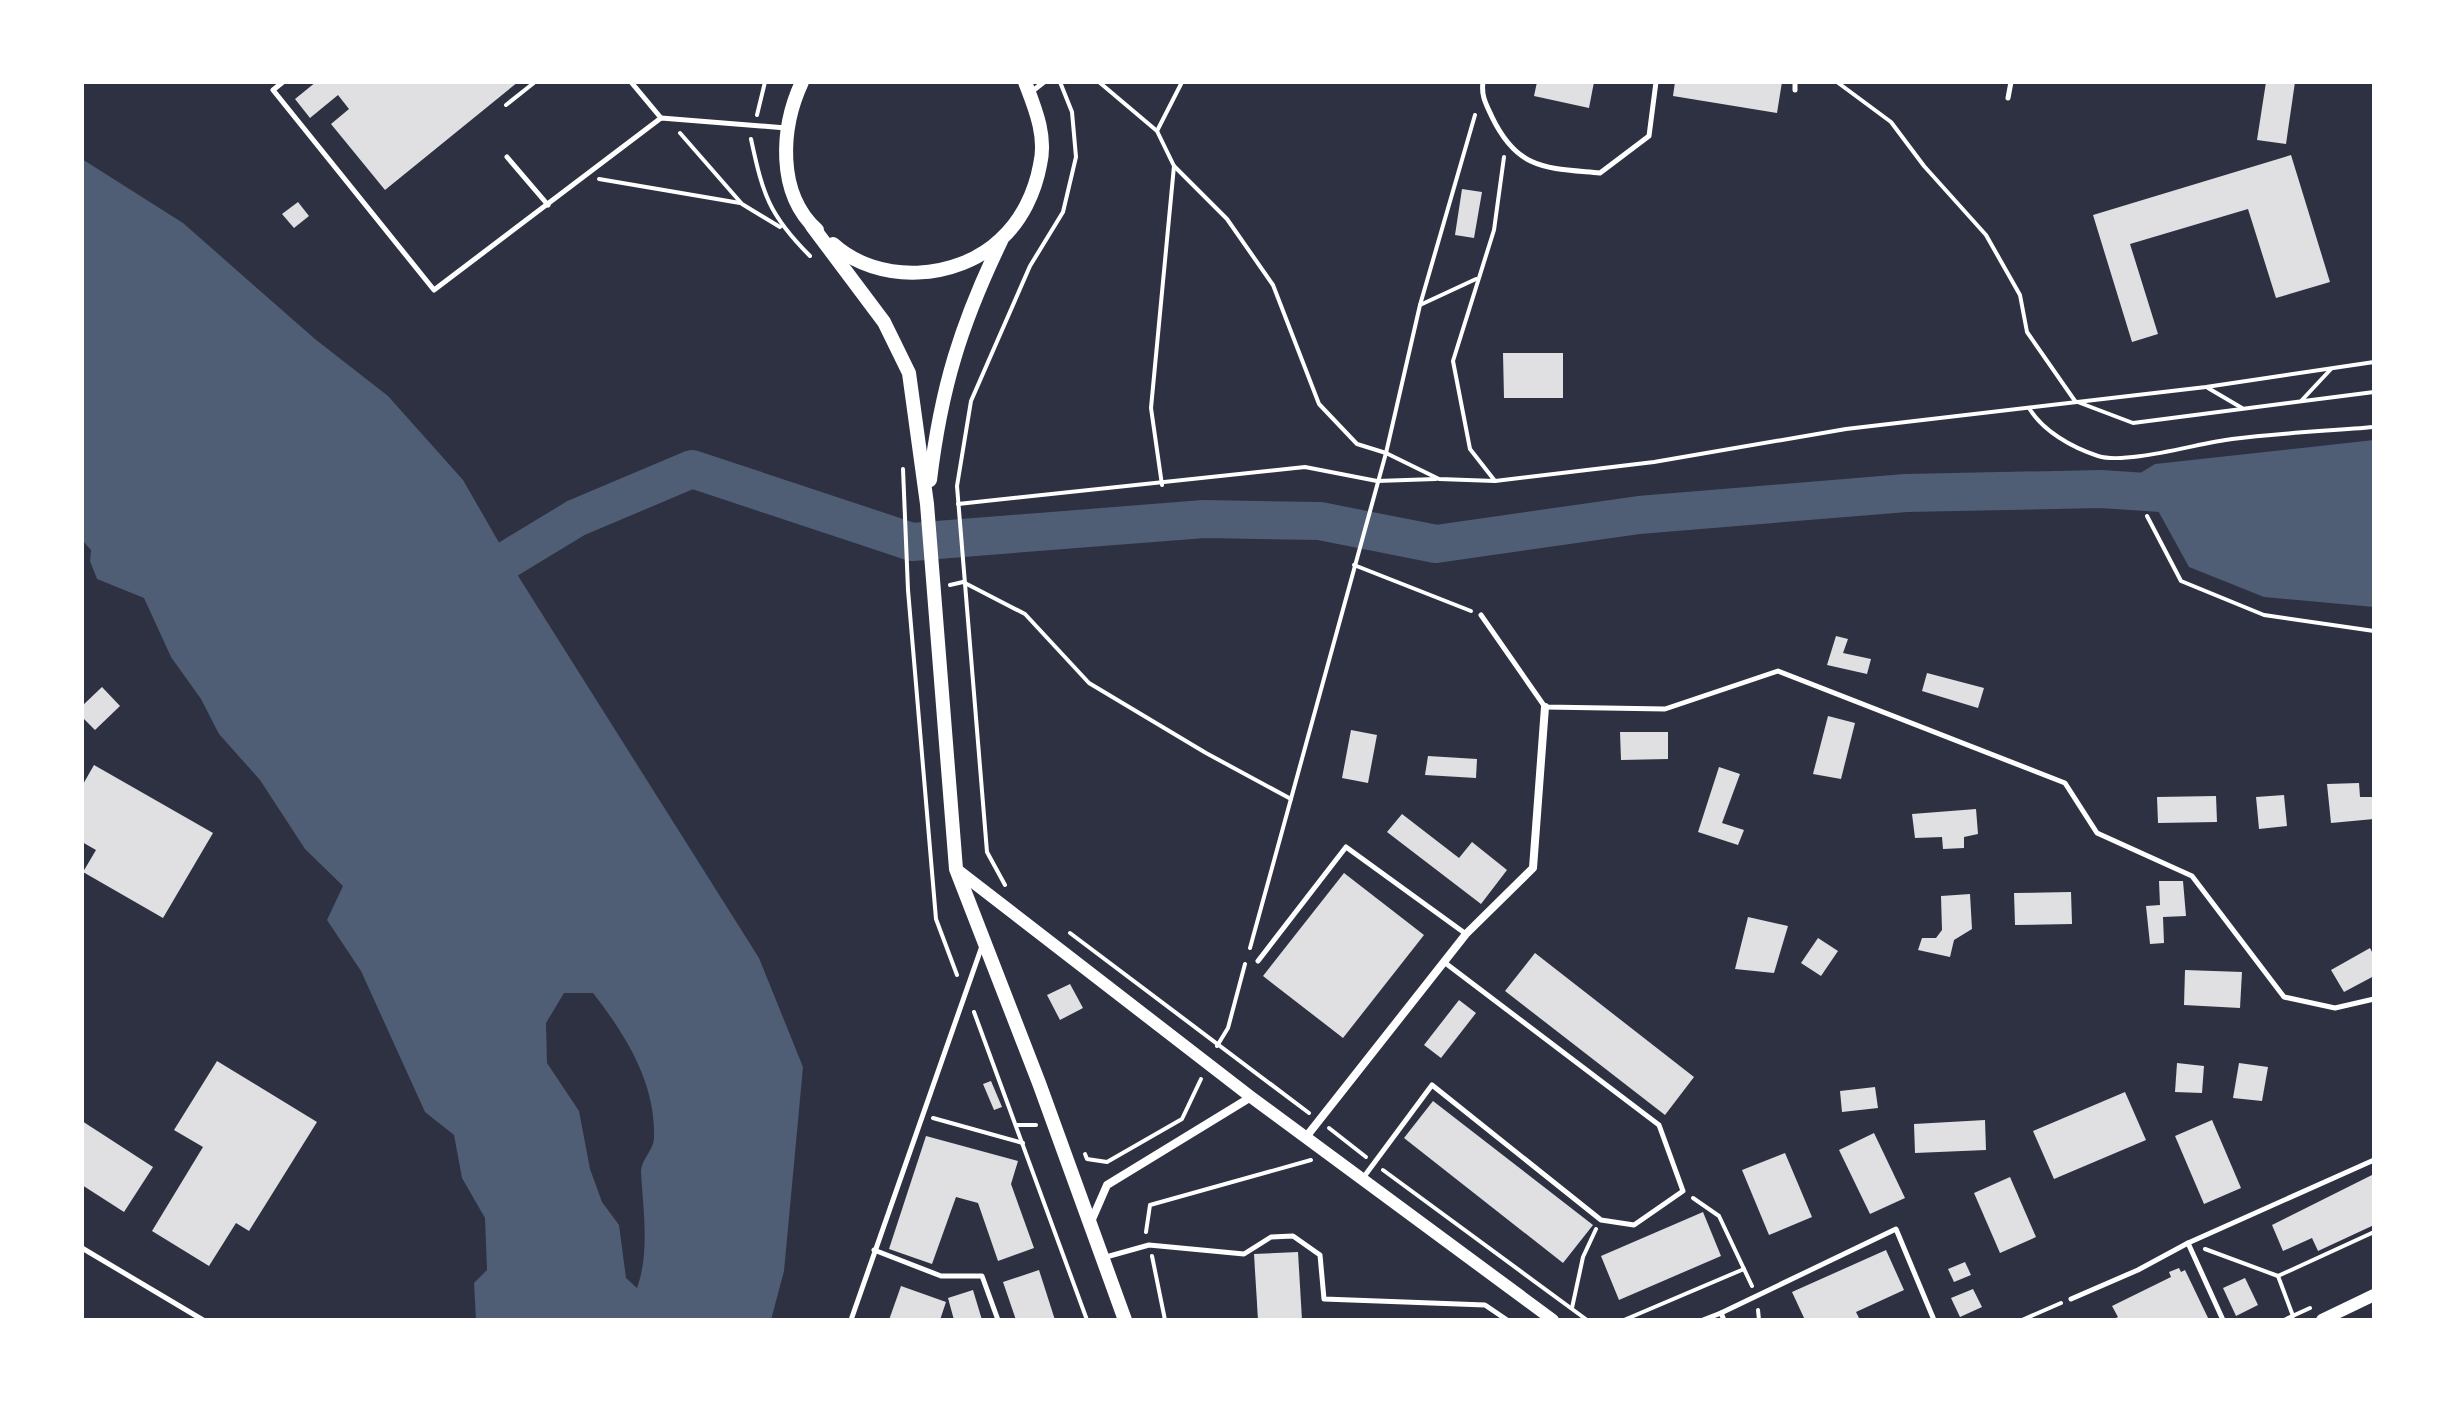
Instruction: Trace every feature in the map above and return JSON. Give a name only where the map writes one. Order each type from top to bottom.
[{"type":"main road","points":[[789,82],[784,150],[792,190],[812,226],[869,300],[902,355],[913,390],[927,504],[931,589],[956,869],[1125,1320]]},
{"type":"main road","points":[[789,110],[802,82]]},
{"type":"main road","points":[[927,504],[949,370],[971,304],[1001,240],[1028,204],[1041,162],[1039,117],[1027,88]]},
{"type":"main road","points":[[812,226],[843,253],[880,269],[920,274],[964,264],[1001,240]]},
{"type":"street","points":[[1306,1137],[1466,934],[1533,868],[1545,707]]},
{"type":"street","points":[[956,869],[1251,1097],[1553,1320]]},
{"type":"street","points":[[1090,1224],[1107,1185],[1251,1097]]},
{"type":"street","points":[[2322,1320],[2374,1295]]},
{"type":"lane","points":[[283,82],[273,90],[434,290],[661,118],[787,128]]},
{"type":"lane","points":[[631,82],[661,118]]},
{"type":"lane","points":[[1027,88],[1044,82]]},
{"type":"lane","points":[[1483,82],[1481,93],[1504,142],[1534,166],[1600,173],[1649,136],[1656,82]]},
{"type":"lane","points":[[1795,82],[1795,90]]},
{"type":"lane","points":[[2008,98],[2011,82]]},
{"type":"lane","points":[[507,157],[548,205]]},
{"type":"lane","points":[[1481,615],[1545,707],[1665,709],[1778,671],[2065,783],[2097,833],[2192,876],[2284,997],[2335,1008],[2374,999]]},
{"type":"lane","points":[[1258,961],[1346,847],[1466,934]]},
{"type":"lane","points":[[851,1320],[984,942]]},
{"type":"lane","points":[[1362,1179],[1432,1085],[1601,1220],[1634,1225],[1683,1191],[1659,1125],[1444,962]]},
{"type":"lane","points":[[2071,1299],[2374,1160]]},
{"type":"lane","points":[[1703,1320],[1896,1229],[1934,1320]]},
{"type":"lane","points":[[1103,1258],[1149,1245],[1244,1254],[1271,1237],[1293,1236],[1320,1255],[1324,1299],[1485,1305],[1507,1320]]},
{"type":"lane","points":[[2188,1243],[2223,1320]]},
{"type":"lane","points":[[82,1248],[203,1320]]},
{"type":"lane","points":[[874,1250],[941,1276],[982,1276],[998,1320]]},
{"type":"lane","points":[[1721,1313],[1724,1320]]},
{"type":"path","points":[[506,105],[535,82]]},
{"type":"path","points":[[765,82],[751,138],[762,192],[783,229]]},
{"type":"path","points":[[1017,894],[1004,884],[987,852],[957,486],[971,401],[1030,266],[1063,212],[1076,157],[1072,112],[1060,82]]},
{"type":"path","points":[[1099,82],[1157,131],[1174,166],[1227,219],[1273,285],[1319,404],[1357,444],[1386,453],[1439,479]]},
{"type":"path","points":[[1157,131],[1182,82]]},
{"type":"path","points":[[1837,82],[1891,122],[1924,166],[1986,235],[2020,295],[2027,332],[2075,401],[2133,423],[2374,392]]},
{"type":"path","points":[[1083,1148],[1087,1159],[1107,1162],[1182,1119],[1207,1062],[1228,1028],[1386,453],[1420,305],[1481,93]]},
{"type":"path","points":[[671,119],[742,204],[783,229],[819,266]]},
{"type":"path","points":[[1495,481],[1470,449],[1453,361],[1494,230],[1504,142]]},
{"type":"path","points":[[1162,485],[1151,408],[1174,166]]},
{"type":"path","points":[[585,177],[742,204]]},
{"type":"path","points":[[1420,305],[1478,279]]},
{"type":"path","points":[[958,504],[1162,485],[1305,467],[1377,481],[1495,481],[1654,462],[1846,429],[2206,387],[2374,362]]},
{"type":"path","points":[[2300,401],[2331,369]]},
{"type":"path","points":[[2206,387],[2244,409]]},
{"type":"path","points":[[2029,407],[2040,427],[2099,456],[2129,459],[2209,442],[2374,427]]},
{"type":"path","points":[[903,465],[908,590]]},
{"type":"path","points":[[2147,516],[2181,581],[2264,615],[2374,631]]},
{"type":"path","points":[[1354,565],[1481,615]]},
{"type":"path","points":[[963,582],[1025,614],[1089,683],[1206,753],[1291,799]]},
{"type":"path","points":[[1067,931],[1587,1320]]},
{"type":"path","points":[[921,1115],[1023,1143]]},
{"type":"path","points":[[1165,1320],[1145,1231],[1150,1205],[1319,1158]]},
{"type":"path","points":[[1683,1191],[1719,1216],[1755,1294],[1759,1320]]},
{"type":"path","points":[[1572,1309],[1583,1257],[1601,1220]]},
{"type":"path","points":[[2188,1243],[2278,1276],[2374,1232]]},
{"type":"path","points":[[1624,1320],[1744,1269]]},
{"type":"path","points":[[2278,1276],[2293,1316]]},
{"type":"path","points":[[2022,1320],[2071,1299]]},
{"type":"water","points":[[82,159],[183,223],[315,339],[388,396],[463,480],[520,579],[759,958],[803,1067],[784,1271],[771,1320],[476,1320],[474,1283],[487,1270],[485,1218],[462,1178],[454,1135],[425,1112],[361,971],[327,920],[343,886],[305,849],[260,780],[219,734],[201,699],[171,657],[144,598],[97,579],[90,561],[91,550],[82,540]],"holes":[[[564,993],[593,993],[636,1060],[650,1098],[653,1118],[653,1142],[641,1172],[645,1245],[637,1288],[626,1278],[619,1225],[602,1202],[590,1169],[579,1111],[547,1063],[546,1023]]]},
{"type":"water","points":[[2374,440],[2374,607],[2264,597],[2189,567],[2156,507],[2144,506],[2137,475],[2155,464]]},
{"type":"building","points":[[316,82],[518,82],[385,190],[331,124],[349,109],[338,95],[310,118],[295,99]]},
{"type":"building","points":[[1537,82],[1594,82],[1589,108],[1534,96]]},
{"type":"building","points":[[1675,82],[1782,82],[1777,113],[1673,96]]},
{"type":"building","points":[[2266,82],[2295,82],[2286,144],[2257,140]]},
{"type":"building","points":[[2291,155],[2330,282],[2276,298],[2248,209],[2130,244],[2158,334],[2132,342],[2093,215]]},
{"type":"building","points":[[1462,189],[1482,192],[1474,238],[1455,235]]},
{"type":"building","points":[[298,202],[309,216],[294,228],[282,214]]},
{"type":"building","points":[[1503,353],[1563,353],[1563,398],[1504,398]]},
{"type":"building","points":[[1836,636],[1848,639],[1843,653],[1871,659],[1867,674],[1827,665]]},
{"type":"building","points":[[1927,673],[1984,688],[1978,708],[1922,691]]},
{"type":"building","points":[[102,687],[120,706],[95,730],[82,717],[82,706]]},
{"type":"building","points":[[1828,716],[1855,723],[1841,779],[1813,774]]},
{"type":"building","points":[[1351,730],[1377,735],[1368,783],[1342,778]]},
{"type":"building","points":[[1620,732],[1668,732],[1668,759],[1621,760]]},
{"type":"building","points":[[1428,756],[1477,759],[1476,778],[1425,775]]},
{"type":"building","points":[[94,765],[213,833],[163,918],[83,872],[96,850],[82,842],[82,786]]},
{"type":"building","points":[[1719,767],[1740,774],[1722,823],[1744,830],[1738,845],[1698,832]]},
{"type":"building","points":[[2359,783],[2360,797],[2374,797],[2374,819],[2331,823],[2327,784]]},
{"type":"building","points":[[2284,795],[2287,826],[2259,829],[2256,797]]},
{"type":"building","points":[[2216,796],[2217,822],[2158,823],[2157,797]]},
{"type":"building","points":[[1976,809],[1978,834],[1964,837],[1964,848],[1943,849],[1942,837],[1915,838],[1912,814]]},
{"type":"building","points":[[1402,814],[1459,858],[1472,842],[1507,870],[1481,904],[1387,832]]},
{"type":"building","points":[[1344,873],[1424,935],[1343,1038],[1263,976]]},
{"type":"building","points":[[2159,881],[2183,881],[2186,916],[2163,917],[2164,943],[2150,944],[2146,906],[2160,905]]},
{"type":"building","points":[[2071,892],[2072,924],[2015,925],[2014,893]]},
{"type":"building","points":[[1970,894],[1972,929],[1954,940],[1950,957],[1918,950],[1922,938],[1936,938],[1942,930],[1941,896]]},
{"type":"building","points":[[1748,917],[1788,926],[1774,973],[1735,969]]},
{"type":"building","points":[[1818,938],[1838,951],[1821,976],[1801,963]]},
{"type":"building","points":[[2370,948],[2374,956],[2374,976],[2344,992],[2331,970]]},
{"type":"building","points":[[1535,953],[1694,1077],[1665,1115],[1505,991]]},
{"type":"building","points":[[2185,970],[2242,972],[2240,1008],[2184,1005]]},
{"type":"building","points":[[1070,984],[1083,1008],[1060,1020],[1047,995]]},
{"type":"building","points":[[1459,1000],[1476,1013],[1441,1058],[1424,1045]]},
{"type":"building","points":[[217,1061],[317,1122],[249,1231],[236,1223],[209,1266],[152,1231],[203,1147],[174,1130]]},
{"type":"building","points":[[2177,1063],[2204,1066],[2202,1093],[2175,1092]]},
{"type":"building","points":[[2239,1063],[2268,1067],[2262,1101],[2233,1098]]},
{"type":"building","points":[[991,1081],[1002,1107],[994,1110],[983,1084]]},
{"type":"building","points":[[1875,1087],[1878,1108],[1842,1112],[1840,1091]]},
{"type":"building","points":[[2125,1092],[2146,1140],[2054,1179],[2033,1131]]},
{"type":"building","points":[[1433,1101],[1593,1225],[1563,1263],[1404,1138]]},
{"type":"building","points":[[1985,1120],[1986,1150],[1915,1153],[1914,1124]]},
{"type":"building","points":[[2212,1120],[2241,1188],[2204,1204],[2175,1136]]},
{"type":"building","points":[[82,1121],[153,1167],[124,1212],[82,1185]]},
{"type":"building","points":[[1874,1133],[1905,1198],[1870,1214],[1839,1150]]},
{"type":"building","points":[[926,1136],[1018,1161],[1011,1184],[1034,1248],[998,1261],[978,1203],[956,1197],[932,1264],[889,1249]]},
{"type":"building","points":[[1785,1153],[1812,1217],[1769,1235],[1742,1170]]},
{"type":"building","points":[[2374,1174],[2374,1225],[2318,1251],[2312,1238],[2283,1251],[2272,1225]]},
{"type":"building","points":[[2010,1177],[2036,1237],[2000,1253],[1974,1193]]},
{"type":"building","points":[[1703,1212],[1721,1256],[1619,1300],[1601,1256]]},
{"type":"building","points":[[1886,1250],[1904,1290],[1856,1312],[1860,1320],[1805,1320],[1792,1292]]},
{"type":"building","points":[[1298,1252],[1302,1320],[1258,1320],[1254,1254]]},
{"type":"building","points":[[1965,1262],[1971,1275],[1954,1282],[1948,1269]]},
{"type":"building","points":[[2179,1268],[2181,1272],[2185,1270],[2209,1320],[2112,1320],[2118,1317],[2112,1306],[2171,1277],[2169,1272]]},
{"type":"building","points":[[1039,1270],[1055,1320],[1016,1320],[1003,1282]]},
{"type":"building","points":[[2245,1278],[2258,1305],[2236,1316],[2223,1288]]},
{"type":"building","points":[[901,1286],[946,1302],[940,1320],[889,1320]]},
{"type":"building","points":[[1973,1289],[1982,1307],[1960,1317],[1951,1298]]},
{"type":"building","points":[[973,1290],[982,1320],[954,1320],[948,1298]]},
{"type":"waterway","points":[[464,586],[576,518],[692,469],[912,542],[1204,519],[1320,521],[1436,544],[1639,515],[1906,493],[2101,489],[2191,495]]}]
